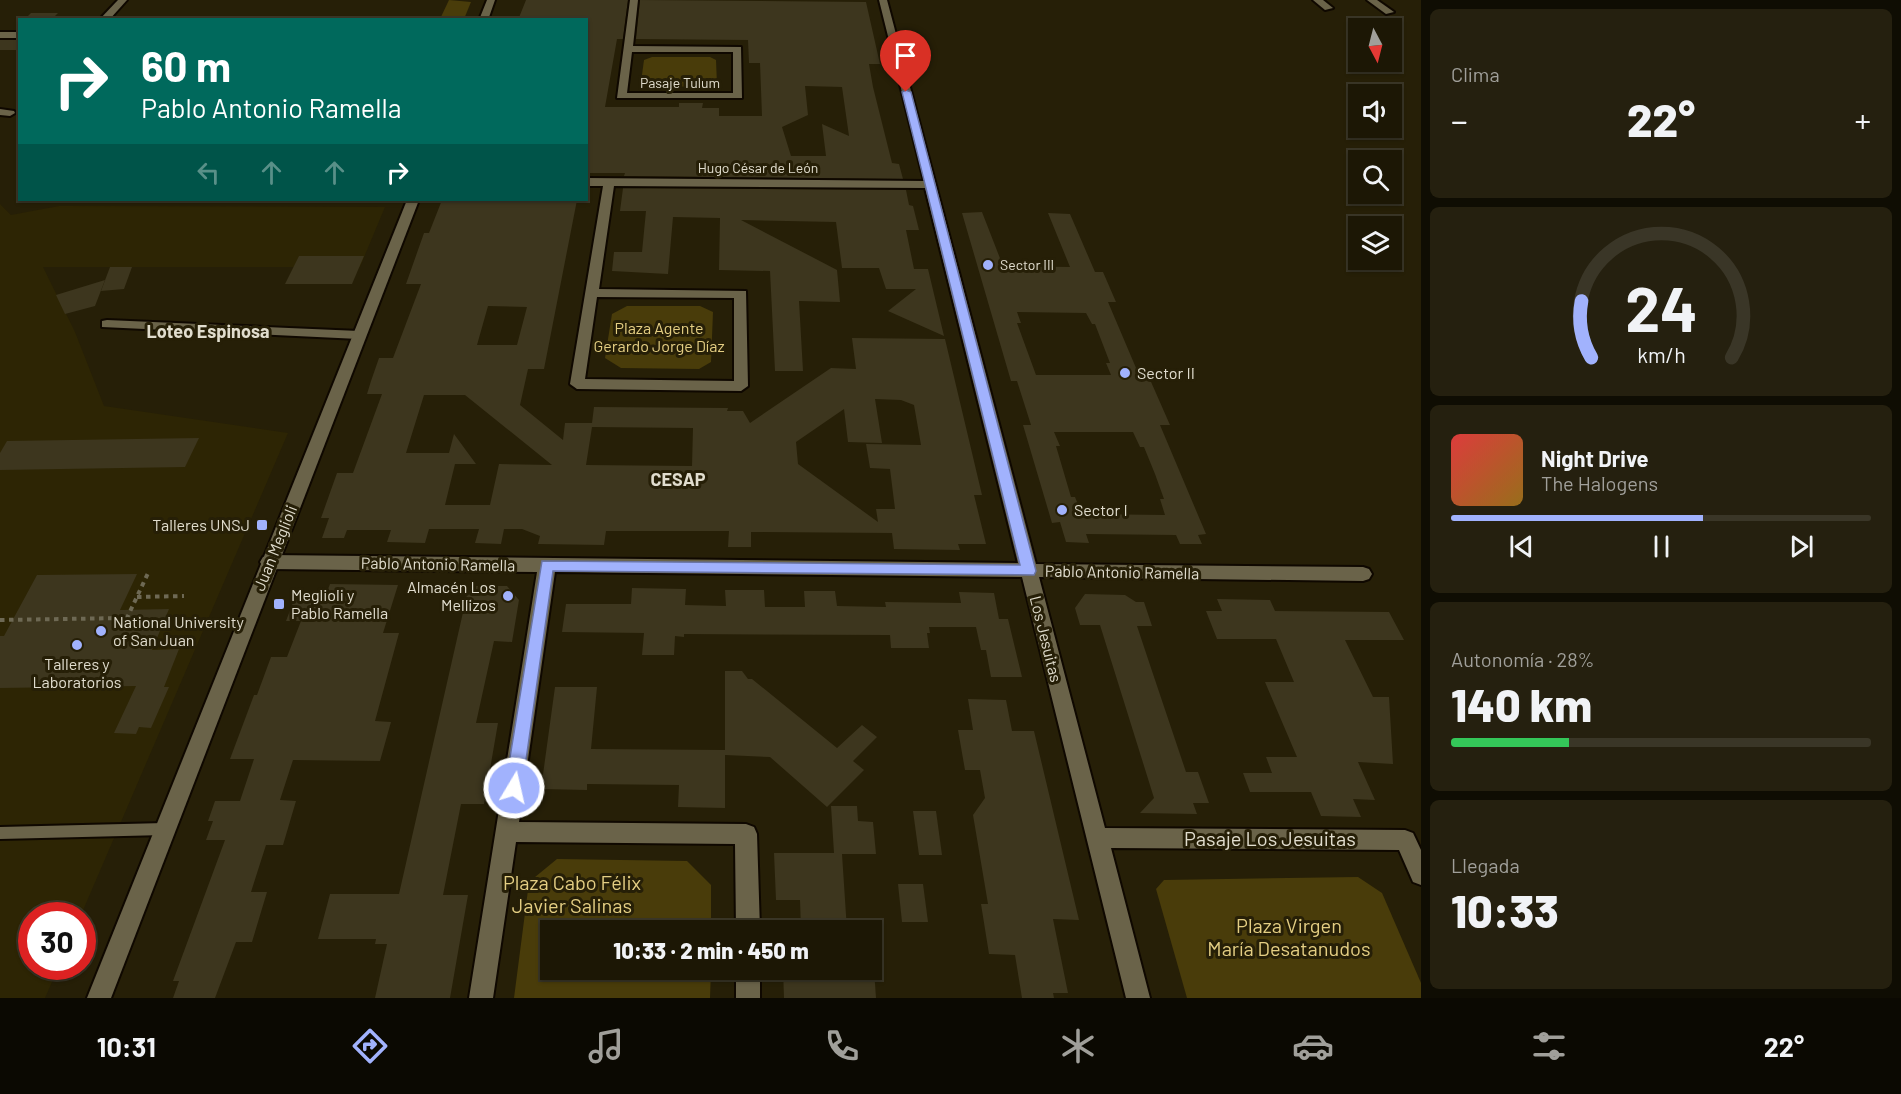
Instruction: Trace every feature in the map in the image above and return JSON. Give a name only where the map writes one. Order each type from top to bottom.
[{"type":"street","points":[[105,18],[123,0]]},
{"type":"street","points":[[484,18],[491,0]]},
{"type":"street","name":"Pasaje Tulum","points":[[628,49],[738,50],[738,96],[621,96],[634,0]]},
{"type":"street","name":"Los Jesuitas","points":[[883,0],[1138,998]]},
{"type":"street","points":[[1317,0],[1328,8]]},
{"type":"street","points":[[1371,0],[1389,12]]},
{"type":"street","points":[[0,35],[18,35]]},
{"type":"street","name":"Hugo César de León","points":[[588,182],[930,185]]},
{"type":"street","points":[[591,293],[741,294],[741,386],[577,384],[591,293],[609,182]]},
{"type":"street","name":"Juan Meglioli","points":[[99,998],[412,201]]},
{"type":"street","points":[[107,324],[359,335]]},
{"type":"street","name":"Pablo Antonio Ramella","points":[[269,562],[1363,574]]},
{"type":"street","points":[[481,998],[547,565]]},
{"type":"street","points":[[507,832],[746,834],[748,920]]},
{"type":"street","name":"Pasaje Los Jesuitas","points":[[1097,837],[1405,840],[1421,874]]},
{"type":"street","points":[[748,980],[748,998]]},
{"type":"lane","points":[[0,833],[165,829]]},
{"type":"path","points":[[0,620],[127,618],[149,571]]},
{"type":"path","points":[[137,597],[184,596]]},
{"type":"shaded area","name":"National University of San Juan","points":[[0,204],[11,215],[59,206],[385,207],[360,267],[43,267],[75,332],[104,406],[288,433],[87,902],[18,902],[18,980],[53,980],[45,998],[0,998]]},
{"type":"green space","points":[[449,0],[471,2],[464,18],[440,18]]},
{"type":"green space","points":[[652,57],[710,57],[716,60],[717,85],[711,87],[650,86],[641,82],[644,60]]},
{"type":"green space","name":"Plaza Agente Gerardo Jorge Díaz","points":[[627,306],[700,306],[713,312],[711,362],[699,369],[621,368],[605,358],[612,314]]},
{"type":"green space","name":"Plaza Cabo Félix Javier Salinas","points":[[557,859],[687,861],[711,885],[711,920],[540,920],[540,980],[711,980],[710,998],[514,998],[529,882]]},
{"type":"green space","name":"Plaza Virgen María Desatanudos","points":[[1358,877],[1382,893],[1421,983],[1421,998],[1187,998],[1156,889],[1164,880]]},
{"type":"building","points":[[526,0],[628,0],[623,39],[617,39],[605,107],[679,107],[679,103],[703,103],[702,108],[719,108],[719,116],[762,116],[760,63],[749,63],[748,40],[636,39],[640,0],[866,2],[880,64],[869,64],[873,87],[892,163],[899,164],[903,179],[624,176],[625,173],[588,173],[588,34],[590,26],[588,26],[588,18],[519,18]],"holes":[[[805,86],[842,87],[849,136],[822,124],[826,156],[791,156],[782,127],[808,115]]]},
{"type":"building","points":[[31,13],[58,13],[53,18],[26,18]]},
{"type":"building","points":[[0,40],[18,40],[18,50],[0,50]]},
{"type":"building","points":[[623,188],[906,190],[919,230],[906,230],[914,269],[928,269],[944,336],[888,311],[916,289],[886,289],[879,268],[842,268],[836,222],[741,220],[837,270],[840,302],[799,301],[803,371],[775,371],[770,271],[719,270],[720,218],[673,217],[668,274],[612,271],[614,252],[642,252],[646,211],[620,211]]},
{"type":"building","points":[[442,201],[577,201],[544,369],[528,369],[520,405],[563,440],[565,423],[592,423],[594,407],[728,408],[727,411],[743,411],[750,423],[831,368],[856,369],[852,338],[945,339],[982,495],[974,495],[986,544],[958,544],[960,550],[894,549],[892,533],[751,532],[751,547],[728,547],[729,531],[606,531],[604,545],[538,544],[540,536],[522,529],[504,529],[501,544],[475,543],[479,529],[429,529],[425,543],[387,542],[391,530],[347,530],[344,538],[322,538],[329,518],[321,518],[337,473],[353,473],[382,394],[367,394],[379,358],[393,358],[421,284],[406,284],[424,233],[429,233]],"holes":[[[488,306],[527,307],[517,345],[477,345]],[[424,395],[465,395],[552,465],[499,464],[490,505],[445,505],[455,464],[476,464],[454,434],[449,453],[406,453]],[[875,399],[901,400],[914,405],[921,445],[866,444],[870,468],[890,469],[895,509],[876,509],[878,522],[798,464],[796,442],[844,409],[848,442],[882,443]],[[592,427],[693,428],[692,466],[586,465]]]},
{"type":"building","points":[[982,212],[1003,266],[1070,267],[1048,213],[1070,214],[1095,272],[1103,272],[1116,302],[1108,302],[1139,375],[1148,375],[1170,425],[1160,425],[1206,534],[1198,535],[1202,544],[1180,544],[1176,535],[1086,534],[1089,543],[1066,542],[1060,522],[1052,523],[1023,425],[1031,425],[1017,381],[1011,381],[962,213]],"holes":[[[1017,312],[1086,313],[1092,324],[1095,324],[1110,363],[1106,363],[1111,375],[1036,375],[1017,323],[1021,323]],[[1054,432],[1133,432],[1140,447],[1144,447],[1155,474],[1164,499],[1160,499],[1165,515],[1082,514],[1075,497],[1071,497],[1056,446],[1060,446]]]},
{"type":"building","points":[[299,256],[364,256],[352,284],[285,284]]},
{"type":"building","points":[[110,267],[132,267],[124,289],[101,291]]},
{"type":"building","points":[[105,280],[95,306],[65,314],[56,295]]},
{"type":"building","points":[[199,438],[185,467],[0,470],[0,453],[7,441]]},
{"type":"building","points":[[137,574],[120,610],[169,609],[152,650],[179,649],[164,687],[169,687],[151,728],[139,727],[136,734],[114,733],[136,686],[0,688],[0,636],[4,636],[37,575]]},
{"type":"building","points":[[330,584],[398,585],[383,633],[399,633],[375,721],[391,722],[380,761],[293,760],[280,800],[296,801],[283,845],[266,845],[251,892],[267,892],[252,942],[236,942],[215,998],[173,998],[179,981],[173,981],[225,840],[206,840],[213,821],[208,821],[215,801],[240,801],[254,759],[230,759],[254,695],[257,695],[271,657],[287,657],[301,621],[286,621],[297,592],[327,592]]},
{"type":"building","points":[[469,586],[507,586],[519,600],[512,642],[494,641],[476,723],[498,723],[484,804],[461,804],[443,895],[468,895],[450,998],[375,998],[387,944],[375,944],[376,939],[318,939],[330,894],[399,894]]},
{"type":"building","points":[[632,588],[686,589],[685,605],[726,606],[725,590],[764,590],[765,607],[805,607],[804,591],[835,591],[837,606],[886,607],[885,602],[961,603],[959,592],[994,593],[999,619],[1008,619],[1022,677],[991,677],[986,650],[981,650],[976,627],[929,627],[930,633],[927,633],[929,648],[891,648],[890,635],[684,634],[684,637],[675,636],[674,655],[642,655],[644,633],[562,632],[566,604],[631,604]]},
{"type":"building","points":[[1085,594],[1125,595],[1136,602],[1144,602],[1152,626],[1137,626],[1186,772],[1198,772],[1209,803],[1193,803],[1197,814],[1140,813],[1154,798],[1100,625],[1080,625],[1075,608]]},
{"type":"building","points":[[1217,599],[1270,600],[1275,611],[1389,612],[1404,640],[1345,640],[1373,697],[1389,697],[1393,764],[1358,762],[1375,800],[1353,799],[1361,817],[1321,816],[1311,792],[1250,792],[1243,773],[1272,773],[1266,757],[1297,757],[1265,682],[1294,682],[1276,639],[1217,639],[1206,611],[1222,611]]},
{"type":"building","points":[[725,671],[742,671],[748,679],[752,679],[837,748],[862,725],[877,737],[853,761],[864,770],[827,807],[770,757],[725,755],[725,808],[678,807],[679,785],[587,784],[587,790],[541,789],[555,687],[597,687],[591,749],[725,750]]},
{"type":"building","points":[[968,699],[1006,700],[1012,731],[1034,731],[1079,920],[1053,919],[1068,993],[1053,993],[1054,998],[1022,998],[1015,955],[989,954],[981,904],[988,904],[973,815],[985,798],[980,770],[965,770],[958,730],[973,730]]},
{"type":"building","points":[[831,806],[857,806],[858,821],[873,822],[876,854],[842,854],[846,920],[801,920],[800,900],[776,900],[774,853],[834,853]]},
{"type":"building","points":[[913,811],[936,811],[942,855],[919,855]]},
{"type":"building","points":[[898,884],[923,884],[928,922],[902,922]]},
{"type":"building","points":[[783,980],[875,980],[876,998],[784,998]]},
{"type":"place","name":"Sector III","points":[[988,265]]},
{"type":"place","name":"Sector II","points":[[1125,373]]},
{"type":"place","name":"Sector I","points":[[1062,510]]},
{"type":"place","name":"Talleres UNSJ","points":[[262,525]]},
{"type":"place","name":"Almacén Los Mellizos","points":[[508,596]]},
{"type":"place","name":"Meglioli y Pablo Ramella","points":[[279,604]]},
{"type":"place","name":"National University of San Juan","points":[[101,631]]},
{"type":"place","name":"Talleres y Laboratorios","points":[[77,645]]},
{"type":"district","name":"Loteo Espinosa","points":[[208,332]]},
{"type":"district","name":"CESAP","points":[[678,480]]},
{"type":"route","points":[[514,788],[547,565],[1029,571],[906,92]]}]
